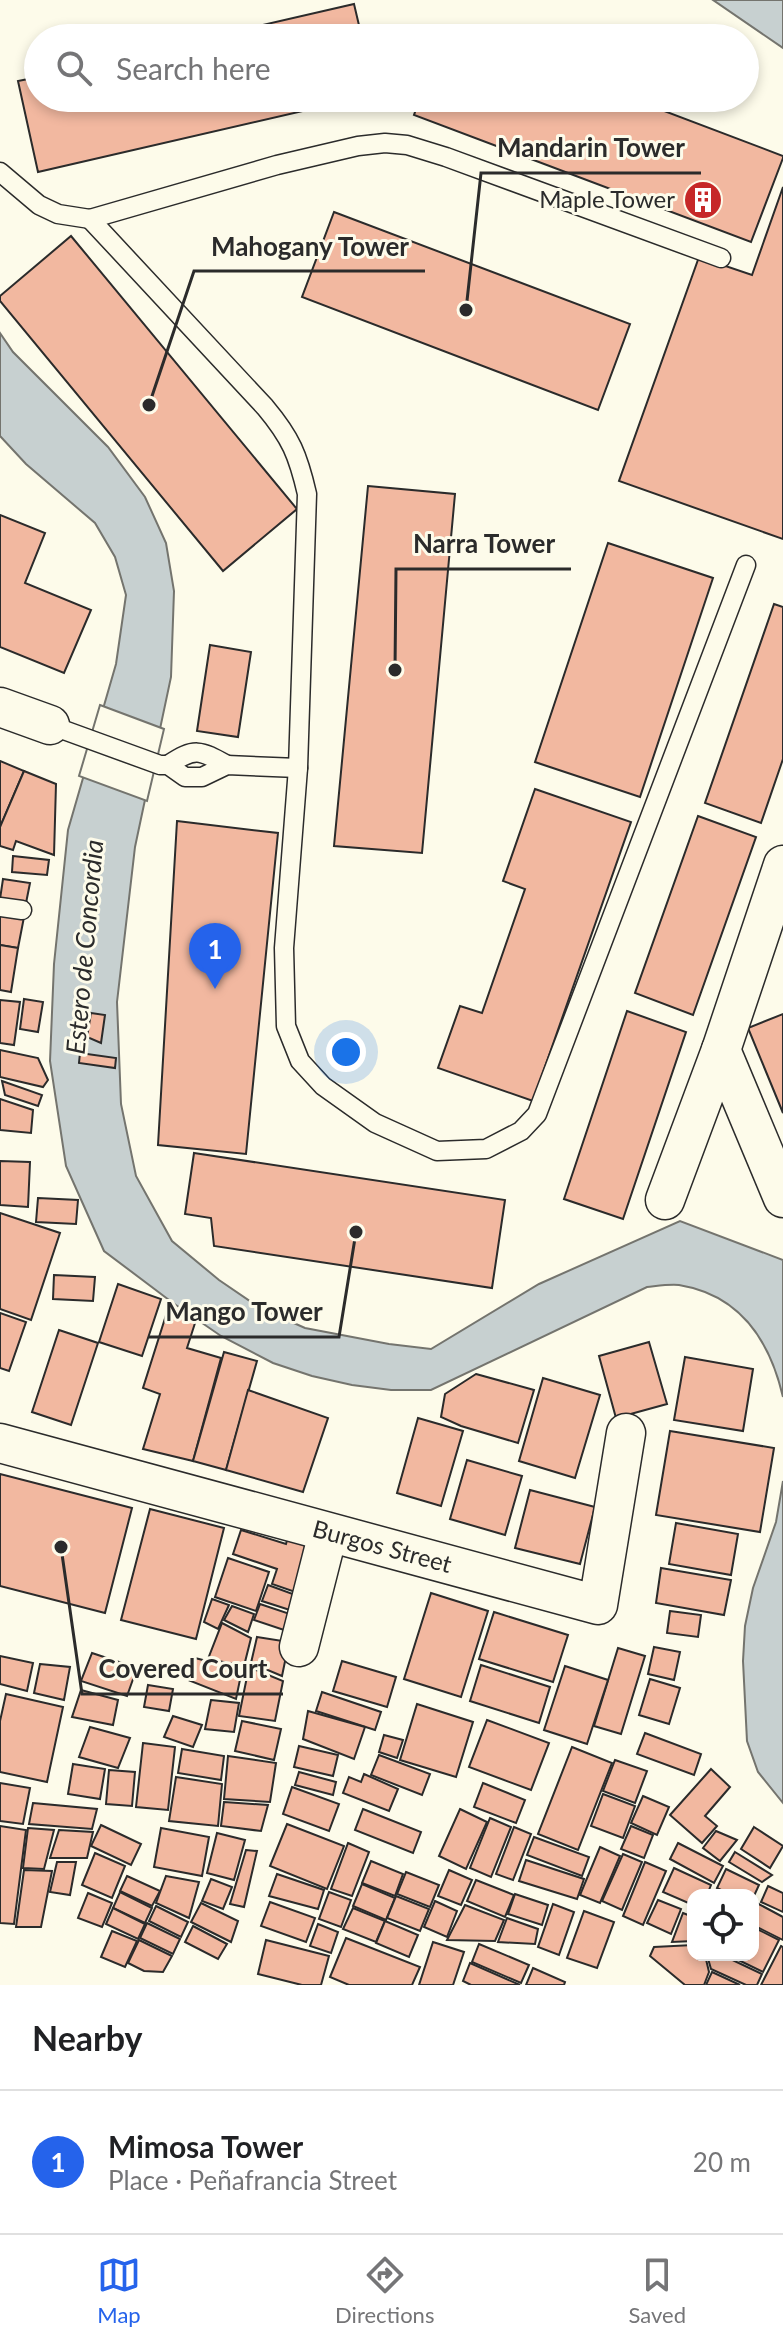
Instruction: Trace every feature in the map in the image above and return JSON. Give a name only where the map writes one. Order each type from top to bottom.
[{"type":"street","points":[[0,707],[58,729]]},
{"type":"street","points":[[665,1200],[721,1050],[783,865]]},
{"type":"street","points":[[721,1050],[783,1198]]},
{"type":"street","name":"Burgos Street","points":[[0,1443],[598,1605],[626,1433]]},
{"type":"street","points":[[299,1647],[328,1533]]},
{"type":"lane","points":[[0,172],[39,205],[58,214],[90,219],[277,165],[358,146],[385,143],[407,145],[715,256]]},
{"type":"lane","points":[[90,219],[271,414],[284,430],[299,459],[307,494],[298,768],[284,948],[286,1026],[300,1061],[323,1086],[375,1123],[437,1151],[486,1149],[521,1131],[537,1114],[746,565]]},
{"type":"lane","points":[[58,729],[164,765],[185,777],[202,777],[227,765],[298,768]]},
{"type":"lane","points":[[0,907],[22,910]]},
{"type":"water","points":[[713,0],[783,0],[783,48],[759,32],[759,24],[748,24]]},
{"type":"water","name":"Estero de Concordia","points":[[0,333],[13,352],[108,447],[145,497],[166,543],[174,591],[171,677],[135,847],[117,1002],[121,1104],[136,1176],[172,1241],[219,1280],[260,1308],[305,1328],[431,1349],[539,1284],[680,1221],[783,1260],[783,1397],[761,1340],[736,1310],[701,1290],[679,1285],[647,1287],[431,1390],[391,1390],[312,1376],[273,1363],[221,1336],[104,1251],[66,1166],[50,1061],[54,964],[68,830],[116,664],[126,595],[115,557],[95,523],[26,464],[0,436]]},
{"type":"water","points":[[783,1481],[783,1803],[758,1772],[747,1741],[743,1661],[745,1626],[753,1588],[776,1522]]},
{"type":"pier","points":[[100,705],[164,729],[147,801],[79,776]]},
{"type":"building","points":[[354,4],[359,24],[267,24]]},
{"type":"building","points":[[24,80],[24,108],[18,81]]},
{"type":"building","points":[[25,112],[298,112],[38,172]]},
{"type":"building","name":"Maple Tower","points":[[415,112],[667,112],[783,158],[751,242],[414,115]]},
{"type":"building","points":[[783,187],[783,539],[619,481],[699,257],[752,275]]},
{"type":"building","points":[[334,212],[630,324],[598,410],[302,297]]},
{"type":"building","points":[[71,236],[297,509],[223,571],[0,301],[0,296]]},
{"type":"building","points":[[368,486],[455,494],[422,853],[334,846]]},
{"type":"building","points":[[0,515],[45,533],[25,583],[91,610],[64,673],[0,647]]},
{"type":"building","points":[[608,543],[713,578],[640,797],[535,762]]},
{"type":"building","points":[[774,604],[783,607],[783,759],[761,823],[705,803]]},
{"type":"building","points":[[210,645],[251,652],[238,737],[197,731]]},
{"type":"building","points":[[0,761],[24,771],[0,827]]},
{"type":"building","points":[[24,771],[56,784],[54,855],[16,841],[13,850],[0,846],[0,827]]},
{"type":"building","points":[[535,789],[631,822],[533,1101],[438,1068],[460,1006],[482,1013],[525,889],[503,881]]},
{"type":"building","points":[[698,816],[756,837],[693,1015],[635,993]]},
{"type":"building","points":[[177,821],[278,833],[246,1154],[158,1145]]},
{"type":"building","points":[[13,856],[49,860],[47,875],[12,872]]},
{"type":"building","points":[[3,879],[30,883],[26,903],[0,899]]},
{"type":"building","points":[[0,913],[24,917],[18,948],[0,945]]},
{"type":"building","points":[[0,945],[18,948],[11,992],[0,990]]},
{"type":"building","points":[[24,999],[43,1002],[38,1032],[20,1029]]},
{"type":"building","points":[[0,1000],[20,1002],[14,1045],[0,1043]]},
{"type":"building","points":[[627,1011],[686,1032],[623,1219],[564,1199]]},
{"type":"building","points":[[91,1013],[105,1015],[101,1043],[87,1037]]},
{"type":"building","points":[[783,1014],[783,1113],[748,1028]]},
{"type":"building","points":[[0,1050],[38,1058],[48,1080],[43,1087],[0,1077]]},
{"type":"building","points":[[80,1053],[116,1058],[115,1068],[79,1063]]},
{"type":"building","points":[[2,1081],[42,1095],[38,1106],[5,1095]]},
{"type":"building","points":[[0,1099],[33,1110],[31,1133],[0,1130]]},
{"type":"building","points":[[194,1153],[505,1200],[492,1288],[214,1246],[211,1218],[185,1214]]},
{"type":"building","points":[[0,1161],[30,1162],[28,1207],[0,1205]]},
{"type":"building","points":[[38,1198],[78,1200],[76,1224],[36,1222]]},
{"type":"building","points":[[0,1213],[60,1233],[31,1320],[0,1309]]},
{"type":"building","points":[[54,1275],[95,1277],[93,1301],[53,1299]]},
{"type":"building","points":[[118,1284],[161,1299],[142,1356],[99,1342]]},
{"type":"building","points":[[167,1312],[196,1320],[187,1348],[221,1358],[193,1461],[143,1449],[160,1394],[143,1388]]},
{"type":"building","points":[[0,1313],[26,1322],[9,1371],[0,1368]]},
{"type":"building","points":[[59,1330],[98,1343],[71,1425],[32,1412]]},
{"type":"building","points":[[649,1342],[667,1404],[616,1418],[599,1356]]},
{"type":"building","points":[[224,1352],[257,1361],[226,1470],[193,1461]]},
{"type":"building","points":[[685,1357],[753,1369],[743,1431],[674,1420]]},
{"type":"building","points":[[476,1374],[534,1390],[518,1443],[441,1417],[445,1394]]},
{"type":"building","points":[[543,1378],[600,1395],[575,1478],[519,1461]]},
{"type":"building","points":[[248,1390],[328,1418],[303,1492],[226,1470]]},
{"type":"building","points":[[418,1418],[463,1431],[441,1506],[397,1493]]},
{"type":"building","points":[[670,1431],[774,1448],[760,1532],[656,1515]]},
{"type":"building","points":[[467,1460],[522,1476],[505,1535],[450,1519]]},
{"type":"building","points":[[0,1474],[132,1508],[105,1613],[0,1586]]},
{"type":"building","points":[[530,1490],[595,1507],[580,1564],[515,1548]]},
{"type":"building","points":[[150,1509],[224,1528],[196,1639],[121,1620]]},
{"type":"building","points":[[676,1523],[738,1534],[731,1575],[669,1564]]},
{"type":"building","points":[[291,1526],[321,1536],[301,1594],[272,1584],[277,1569],[233,1554],[241,1530],[286,1544]]},
{"type":"building","points":[[228,1558],[269,1572],[256,1611],[215,1597]]},
{"type":"building","points":[[661,1568],[731,1580],[724,1615],[656,1603]]},
{"type":"building","points":[[268,1585],[301,1597],[296,1612],[262,1601]]},
{"type":"building","points":[[431,1593],[488,1611],[461,1697],[404,1679]]},
{"type":"building","points":[[212,1599],[229,1605],[218,1629],[204,1622]]},
{"type":"building","points":[[260,1604],[293,1615],[287,1631],[254,1620]]},
{"type":"building","points":[[232,1606],[254,1614],[248,1632],[224,1620]]},
{"type":"building","points":[[670,1611],[701,1615],[698,1637],[667,1633]]},
{"type":"building","points":[[494,1612],[568,1635],[553,1682],[479,1659]]},
{"type":"building","points":[[222,1623],[251,1638],[244,1666],[208,1659]]},
{"type":"building","points":[[257,1637],[289,1642],[282,1676],[251,1663]]},
{"type":"building","points":[[654,1647],[680,1652],[674,1680],[648,1674]]},
{"type":"building","points":[[618,1648],[645,1656],[621,1734],[594,1726]]},
{"type":"building","points":[[92,1653],[137,1668],[127,1696],[81,1681]]},
{"type":"building","points":[[0,1656],[33,1663],[27,1691],[0,1684]]},
{"type":"building","points":[[195,1658],[242,1670],[236,1699],[188,1680]]},
{"type":"building","points":[[342,1661],[396,1677],[387,1707],[333,1691]]},
{"type":"building","points":[[40,1664],[70,1667],[64,1700],[34,1693]]},
{"type":"building","points":[[481,1665],[550,1687],[539,1723],[470,1701]]},
{"type":"building","points":[[565,1666],[608,1680],[587,1744],[544,1730]]},
{"type":"building","points":[[249,1667],[283,1681],[275,1721],[239,1716]]},
{"type":"building","points":[[650,1679],[680,1688],[669,1724],[639,1715]]},
{"type":"building","points":[[148,1685],[173,1689],[169,1711],[144,1707]]},
{"type":"building","points":[[81,1690],[118,1700],[113,1725],[72,1717]]},
{"type":"building","points":[[322,1692],[381,1712],[375,1730],[316,1711]]},
{"type":"building","points":[[6,1694],[63,1707],[47,1782],[0,1772],[0,1721]]},
{"type":"building","points":[[211,1700],[239,1703],[234,1732],[205,1729]]},
{"type":"building","points":[[417,1704],[473,1722],[456,1777],[400,1760]]},
{"type":"building","points":[[308,1711],[365,1727],[354,1759],[303,1739]]},
{"type":"building","points":[[173,1716],[202,1725],[193,1747],[164,1737]]},
{"type":"building","points":[[487,1720],[549,1743],[531,1790],[469,1767]]},
{"type":"building","points":[[242,1721],[281,1729],[274,1760],[235,1751]]},
{"type":"building","points":[[90,1727],[130,1738],[118,1768],[79,1757]]},
{"type":"building","points":[[645,1733],[701,1754],[694,1775],[637,1754]]},
{"type":"building","points":[[384,1735],[403,1740],[397,1758],[379,1752]]},
{"type":"building","points":[[143,1743],[175,1747],[168,1810],[136,1807]]},
{"type":"building","points":[[299,1746],[338,1755],[333,1776],[294,1767]]},
{"type":"building","points":[[572,1747],[612,1763],[578,1850],[538,1834]]},
{"type":"building","points":[[182,1749],[224,1756],[221,1780],[178,1773]]},
{"type":"building","points":[[379,1755],[430,1774],[422,1795],[371,1775]]},
{"type":"building","points":[[228,1756],[276,1763],[270,1802],[224,1799]]},
{"type":"building","points":[[615,1760],[647,1771],[635,1803],[603,1791]]},
{"type":"building","points":[[73,1764],[105,1769],[100,1799],[68,1794]]},
{"type":"building","points":[[711,1769],[730,1787],[705,1816],[717,1826],[702,1843],[670,1815]]},
{"type":"building","points":[[109,1770],[135,1772],[132,1806],[106,1804]]},
{"type":"building","points":[[299,1772],[336,1782],[333,1795],[295,1785]]},
{"type":"building","points":[[364,1774],[398,1789],[389,1811],[343,1793],[349,1777],[361,1782]]},
{"type":"building","points":[[176,1777],[222,1784],[218,1826],[169,1821]]},
{"type":"building","points":[[0,1783],[30,1788],[23,1824],[0,1821]]},
{"type":"building","points":[[483,1783],[525,1800],[516,1823],[474,1807]]},
{"type":"building","points":[[292,1787],[339,1804],[329,1831],[283,1814]]},
{"type":"building","points":[[603,1794],[635,1806],[623,1838],[591,1826]]},
{"type":"building","points":[[643,1796],[669,1807],[657,1835],[631,1823]]},
{"type":"building","points":[[224,1802],[268,1805],[261,1831],[221,1826]]},
{"type":"building","points":[[33,1803],[97,1809],[92,1829],[29,1824]]},
{"type":"building","points":[[363,1809],[421,1832],[413,1853],[355,1830]]},
{"type":"building","points":[[460,1809],[487,1822],[466,1869],[439,1856]]},
{"type":"building","points":[[490,1818],[511,1827],[491,1877],[470,1868]]},
{"type":"building","points":[[287,1824],[344,1846],[327,1889],[270,1866]]},
{"type":"building","points":[[101,1825],[141,1844],[131,1865],[91,1846]]},
{"type":"building","points":[[0,1826],[26,1830],[14,1924],[0,1923]]},
{"type":"building","points":[[631,1826],[653,1835],[644,1858],[621,1849]]},
{"type":"building","points":[[514,1827],[531,1834],[513,1880],[496,1874]]},
{"type":"building","points":[[754,1827],[783,1846],[770,1868],[741,1849]]},
{"type":"building","points":[[28,1828],[54,1830],[44,1869],[23,1868]]},
{"type":"building","points":[[161,1828],[209,1837],[202,1876],[154,1867]]},
{"type":"building","points":[[59,1830],[93,1832],[87,1858],[50,1858]]},
{"type":"building","points":[[716,1831],[737,1840],[720,1861],[703,1848]]},
{"type":"building","points":[[217,1833],[245,1840],[234,1880],[207,1873]]},
{"type":"building","points":[[534,1837],[589,1857],[582,1876],[527,1855]]},
{"type":"building","points":[[348,1843],[369,1852],[352,1896],[331,1889]]},
{"type":"building","points":[[678,1843],[723,1866],[714,1883],[670,1859]]},
{"type":"building","points":[[600,1847],[620,1856],[600,1903],[580,1895]]},
{"type":"building","points":[[246,1850],[257,1851],[244,1907],[230,1904]]},
{"type":"building","points":[[735,1852],[772,1875],[762,1882],[729,1862]]},
{"type":"building","points":[[95,1853],[125,1866],[112,1898],[82,1885]]},
{"type":"building","points":[[623,1854],[642,1862],[622,1910],[602,1901]]},
{"type":"building","points":[[526,1860],[584,1879],[577,1899],[519,1881]]},
{"type":"building","points":[[371,1861],[403,1874],[395,1896],[362,1883]]},
{"type":"building","points":[[57,1862],[76,1862],[70,1895],[50,1892]]},
{"type":"building","points":[[645,1862],[666,1871],[643,1925],[623,1916]]},
{"type":"building","points":[[674,1868],[711,1885],[709,1889],[687,1889],[687,1902],[663,1892]]},
{"type":"building","points":[[726,1869],[759,1885],[757,1889],[717,1888]]},
{"type":"building","points":[[24,1870],[52,1871],[41,1927],[16,1927]]},
{"type":"building","points":[[449,1870],[472,1880],[461,1905],[438,1896]]},
{"type":"building","points":[[406,1872],[439,1885],[430,1907],[397,1894]]},
{"type":"building","points":[[277,1874],[324,1890],[318,1909],[269,1896]]},
{"type":"building","points":[[127,1876],[160,1891],[152,1906],[120,1891]]},
{"type":"building","points":[[166,1876],[199,1882],[189,1918],[156,1903]]},
{"type":"building","points":[[211,1879],[232,1887],[223,1909],[202,1901]]},
{"type":"building","points":[[476,1880],[514,1895],[505,1917],[467,1901]]},
{"type":"building","points":[[362,1884],[395,1898],[386,1920],[353,1906]]},
{"type":"building","points":[[768,1886],[783,1893],[783,1912],[761,1902]]},
{"type":"building","points":[[120,1892],[152,1908],[145,1923],[113,1908]]},
{"type":"building","points":[[329,1892],[351,1900],[341,1927],[319,1919]]},
{"type":"building","points":[[88,1893],[112,1903],[102,1927],[78,1918]]},
{"type":"building","points":[[515,1894],[548,1905],[542,1925],[508,1914]]},
{"type":"building","points":[[396,1896],[429,1909],[420,1931],[387,1918]]},
{"type":"building","points":[[658,1900],[681,1909],[671,1934],[647,1923]]},
{"type":"building","points":[[435,1901],[457,1911],[447,1937],[424,1927]]},
{"type":"building","points":[[270,1902],[315,1918],[306,1942],[261,1926]]},
{"type":"building","points":[[201,1903],[238,1921],[231,1942],[191,1922]]},
{"type":"building","points":[[553,1904],[574,1912],[559,1955],[538,1947]]},
{"type":"building","points":[[759,1904],[783,1917],[783,1940],[759,1928]]},
{"type":"building","points":[[465,1905],[504,1920],[495,1941],[447,1940]]},
{"type":"building","points":[[156,1906],[188,1922],[181,1937],[149,1921]]},
{"type":"building","points":[[113,1908],[145,1924],[138,1939],[106,1924]]},
{"type":"building","points":[[353,1908],[385,1921],[376,1942],[343,1929]]},
{"type":"building","points":[[584,1911],[614,1922],[597,1968],[567,1958]]},
{"type":"building","points":[[683,1913],[687,1915],[687,1941],[672,1942]]},
{"type":"building","points":[[507,1918],[538,1929],[535,1944],[498,1942]]},
{"type":"building","points":[[385,1921],[418,1935],[409,1957],[376,1943]]},
{"type":"building","points":[[147,1923],[180,1939],[173,1954],[140,1938]]},
{"type":"building","points":[[318,1924],[338,1932],[331,1953],[310,1946]]},
{"type":"building","points":[[193,1926],[227,1944],[218,1959],[185,1942]]},
{"type":"building","points":[[759,1930],[779,1940],[763,1972],[740,1961],[759,1961]]},
{"type":"building","points":[[112,1931],[137,1941],[125,1967],[101,1957]]},
{"type":"building","points":[[346,1938],[420,1967],[412,1985],[349,1985],[330,1977]]},
{"type":"building","points":[[139,1940],[172,1956],[163,1972],[144,1971],[128,1963]]},
{"type":"building","points":[[266,1940],[329,1956],[321,1985],[302,1985],[258,1974]]},
{"type":"building","points":[[433,1942],[464,1952],[453,1985],[419,1985]]},
{"type":"building","points":[[479,1944],[529,1965],[521,1983],[472,1962]]},
{"type":"building","points":[[687,1945],[687,1961],[706,1961],[709,1972],[704,1985],[685,1985],[650,1956],[654,1947]]},
{"type":"building","points":[[781,1946],[783,1985],[761,1985]]},
{"type":"building","points":[[709,1961],[735,1961],[762,1974],[757,1985],[746,1985],[711,1969]]},
{"type":"building","points":[[470,1963],[520,1985],[471,1985],[463,1981]]},
{"type":"building","points":[[533,1968],[565,1982],[564,1985],[526,1985]]},
{"type":"building","points":[[712,1972],[740,1985],[706,1985]]},
{"type":"place","name":"Maple Tower","points":[[703,200]]},
{"type":"place","name":"Mandarin Tower","points":[[466,310]]},
{"type":"place","name":"Mahogany Tower","points":[[149,405]]},
{"type":"place","name":"Narra Tower","points":[[395,670]]},
{"type":"place","name":"Mimosa Tower","points":[[215,989]]},
{"type":"place","name":"Mango Tower","points":[[356,1232]]},
{"type":"place","name":"Covered Court","points":[[61,1547]]}]
